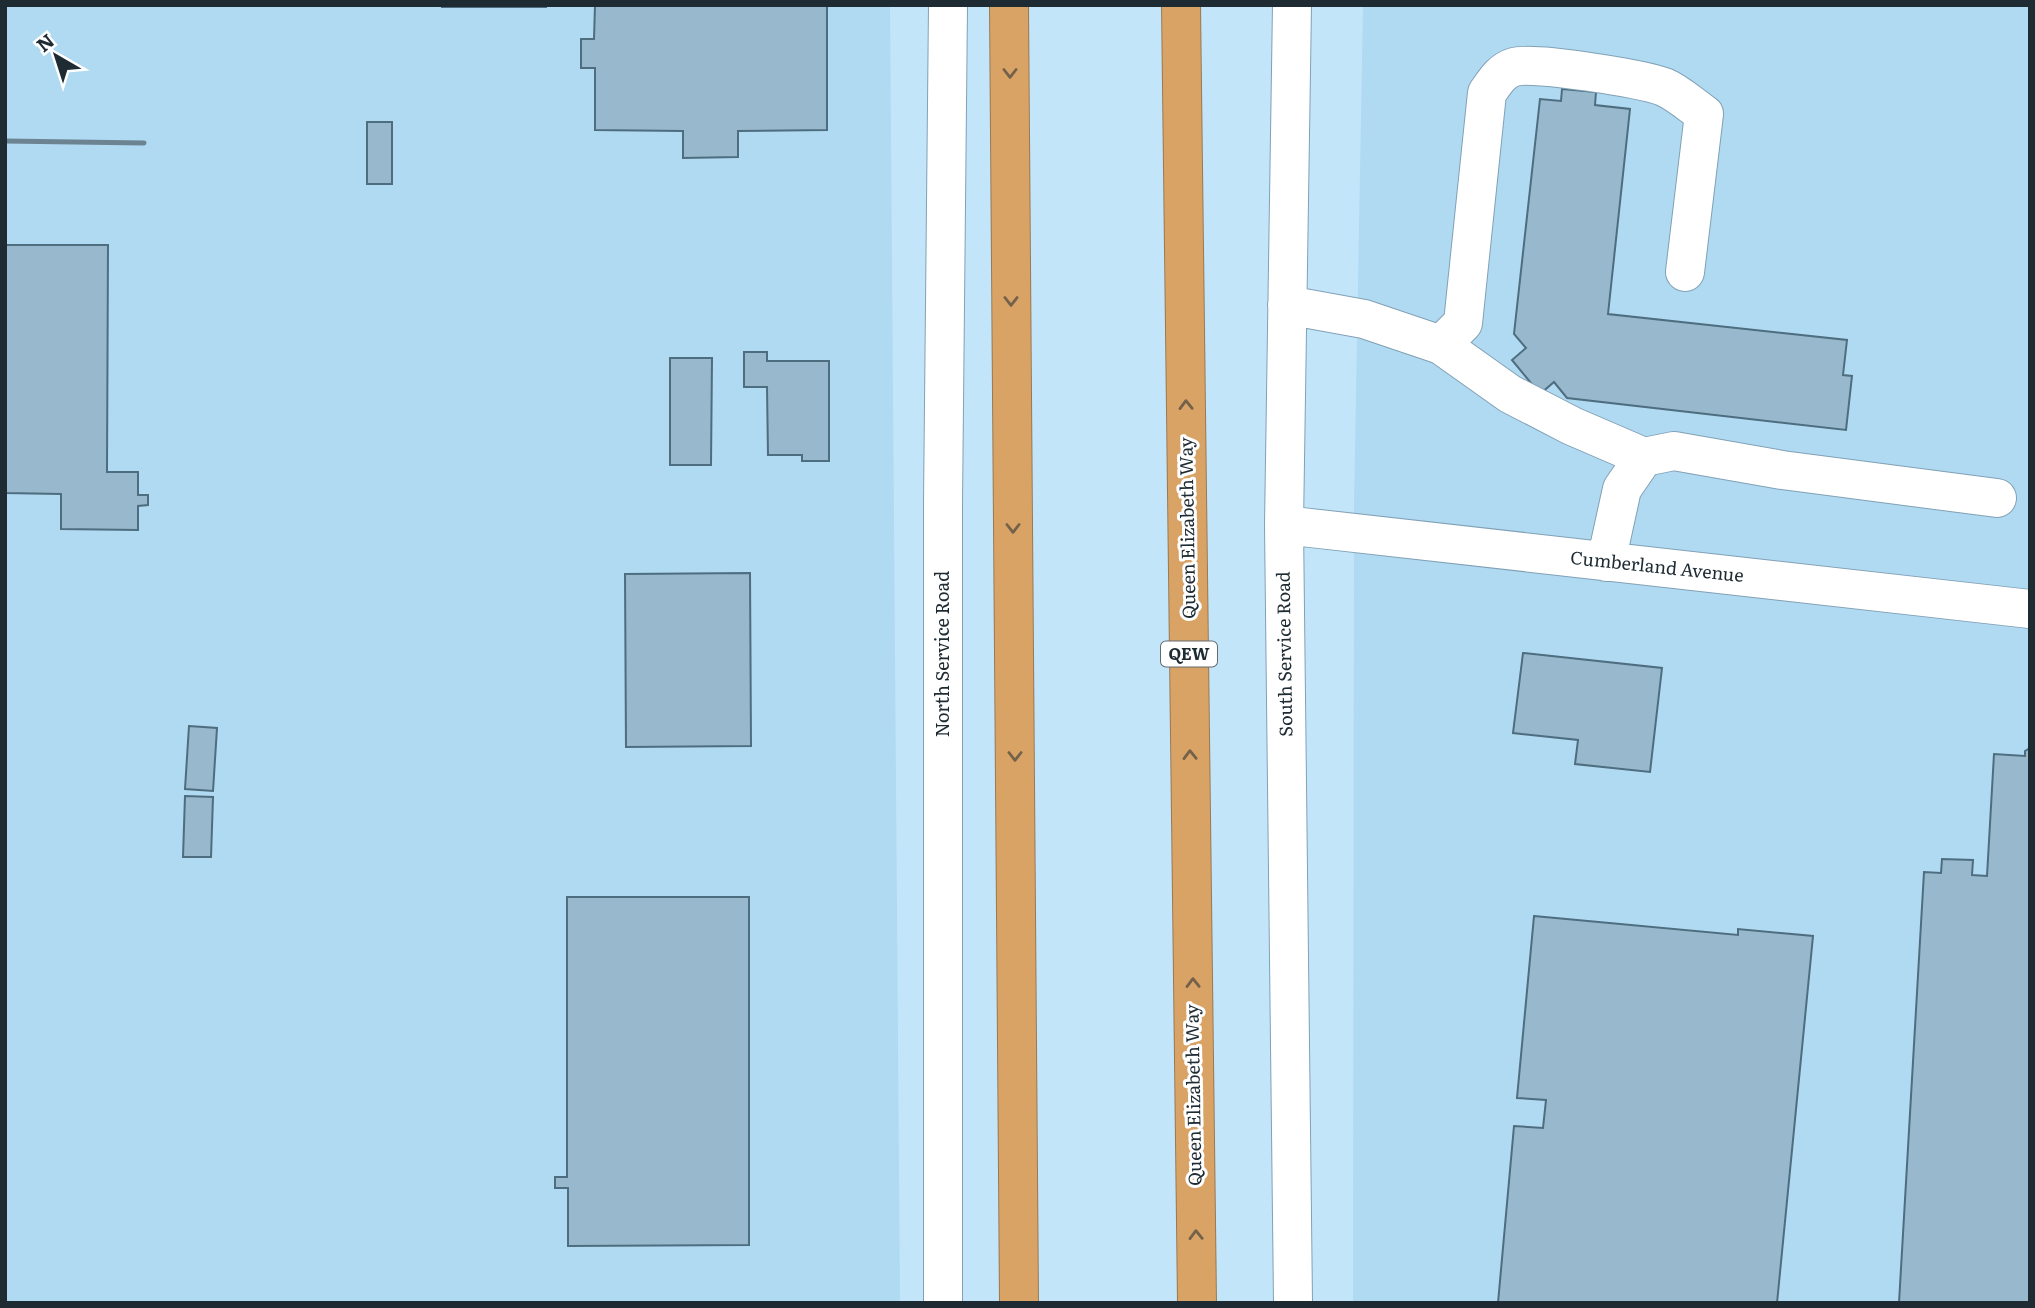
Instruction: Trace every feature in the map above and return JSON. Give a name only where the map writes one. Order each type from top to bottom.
[{"type":"highway","points":[[1009,5],[1019,1303]]},
{"type":"highway","name":"Queen Elizabeth Way","points":[[1181,5],[1197,1303]]},
{"type":"street","name":"North Service Road","points":[[943,1303],[943,531],[948,5]]},
{"type":"street","name":"South Service Road","points":[[1292,5],[1283,525],[1293,1303]]},
{"type":"street","points":[[1441,345],[1463,323],[1487,93],[1500,75],[1516,66],[1640,79],[1666,88],[1704,114],[1685,272]]},
{"type":"street","points":[[1287,305],[1364,319],[1441,345],[1510,394],[1572,426],[1644,457],[1674,451],[1782,471],[1997,498]]},
{"type":"street","points":[[1605,562],[1622,489],[1644,457]]},
{"type":"street","name":"Cumberland Avenue","points":[[1283,525],[2030,610]]},
{"type":"shaded area","points":[[5,5],[890,5],[900,1303],[5,1303]]},
{"type":"shaded area","points":[[1363,5],[2030,5],[2030,1303],[1353,1303],[1354,507]]},
{"type":"building","points":[[546,5],[546,7],[442,7]]},
{"type":"building","points":[[595,5],[827,5],[827,130],[738,131],[738,157],[683,158],[683,131],[595,130],[595,68],[581,68],[581,39],[594,39]]},
{"type":"building","points":[[1562,89],[1596,92],[1595,105],[1630,109],[1608,314],[1847,340],[1843,375],[1852,376],[1846,430],[1567,398],[1554,382],[1540,394],[1512,360],[1526,348],[1514,334],[1540,99],[1561,101]]},
{"type":"building","points":[[367,122],[392,122],[392,184],[367,184]]},
{"type":"building","points":[[5,245],[108,245],[107,472],[138,472],[138,495],[148,495],[148,505],[138,506],[138,530],[61,529],[61,494],[5,493]]},
{"type":"building","points":[[744,352],[767,352],[767,361],[829,361],[829,461],[802,461],[802,455],[768,455],[767,387],[744,387]]},
{"type":"building","points":[[670,358],[712,358],[711,465],[670,465]]},
{"type":"building","points":[[750,573],[751,746],[626,747],[625,574]]},
{"type":"building","points":[[1523,653],[1662,668],[1650,772],[1575,764],[1578,740],[1513,733]]},
{"type":"building","points":[[189,726],[217,728],[213,791],[185,789]]},
{"type":"building","points":[[2030,748],[2030,1303],[1899,1303],[1924,872],[1941,873],[1942,859],[1973,860],[1972,875],[1987,876],[1994,754],[2025,756],[2025,751]]},
{"type":"building","points":[[185,796],[213,797],[211,857],[183,857]]},
{"type":"building","points":[[567,897],[749,897],[749,1245],[568,1246],[568,1188],[555,1188],[555,1177],[567,1177]]},
{"type":"building","points":[[1534,916],[1738,935],[1738,929],[1813,936],[1777,1303],[1498,1303],[1514,1126],[1543,1128],[1546,1100],[1517,1098]]},
{"type":"railway","points":[[5,141],[144,143]]}]
